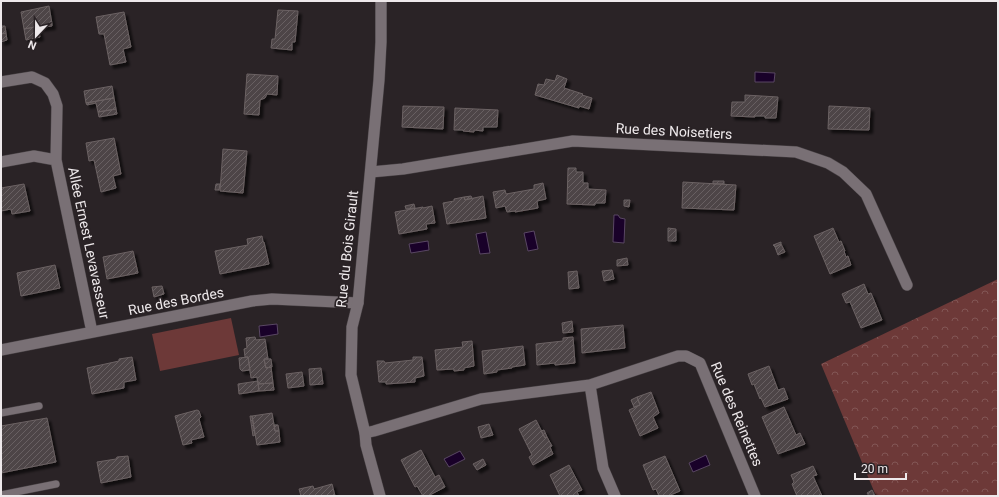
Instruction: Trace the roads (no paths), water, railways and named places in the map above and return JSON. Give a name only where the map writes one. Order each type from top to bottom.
[{"type":"street","name":"Rue du Bois Girault","points":[[380,496],[366,445],[365,433],[351,375],[352,327],[358,303],[379,80],[381,1]]},
{"type":"street","name":"Allée Ernest Levavasseur","points":[[1,82],[32,77],[45,83],[53,94],[57,106],[56,160],[92,332]]},
{"type":"street","name":"Rue des Noisetiers","points":[[371,172],[403,169],[573,142],[796,152],[828,163],[843,172],[866,194],[907,285]]},
{"type":"street","name":"Allée Ernest Levavasseur","points":[[1,162],[34,156],[56,160]]},
{"type":"street","name":"Rue des Bordes","points":[[1,350],[259,300],[272,299],[358,303]]},
{"type":"street","name":"Rue des Reinettes","points":[[365,433],[481,399],[590,385],[678,356],[686,356],[700,363],[755,496]]},
{"type":"street","points":[[590,385],[603,468],[615,496]]},
{"type":"lane","points":[[1,413],[39,406]]},
{"type":"lane","points":[[1,495],[56,484]]}]
